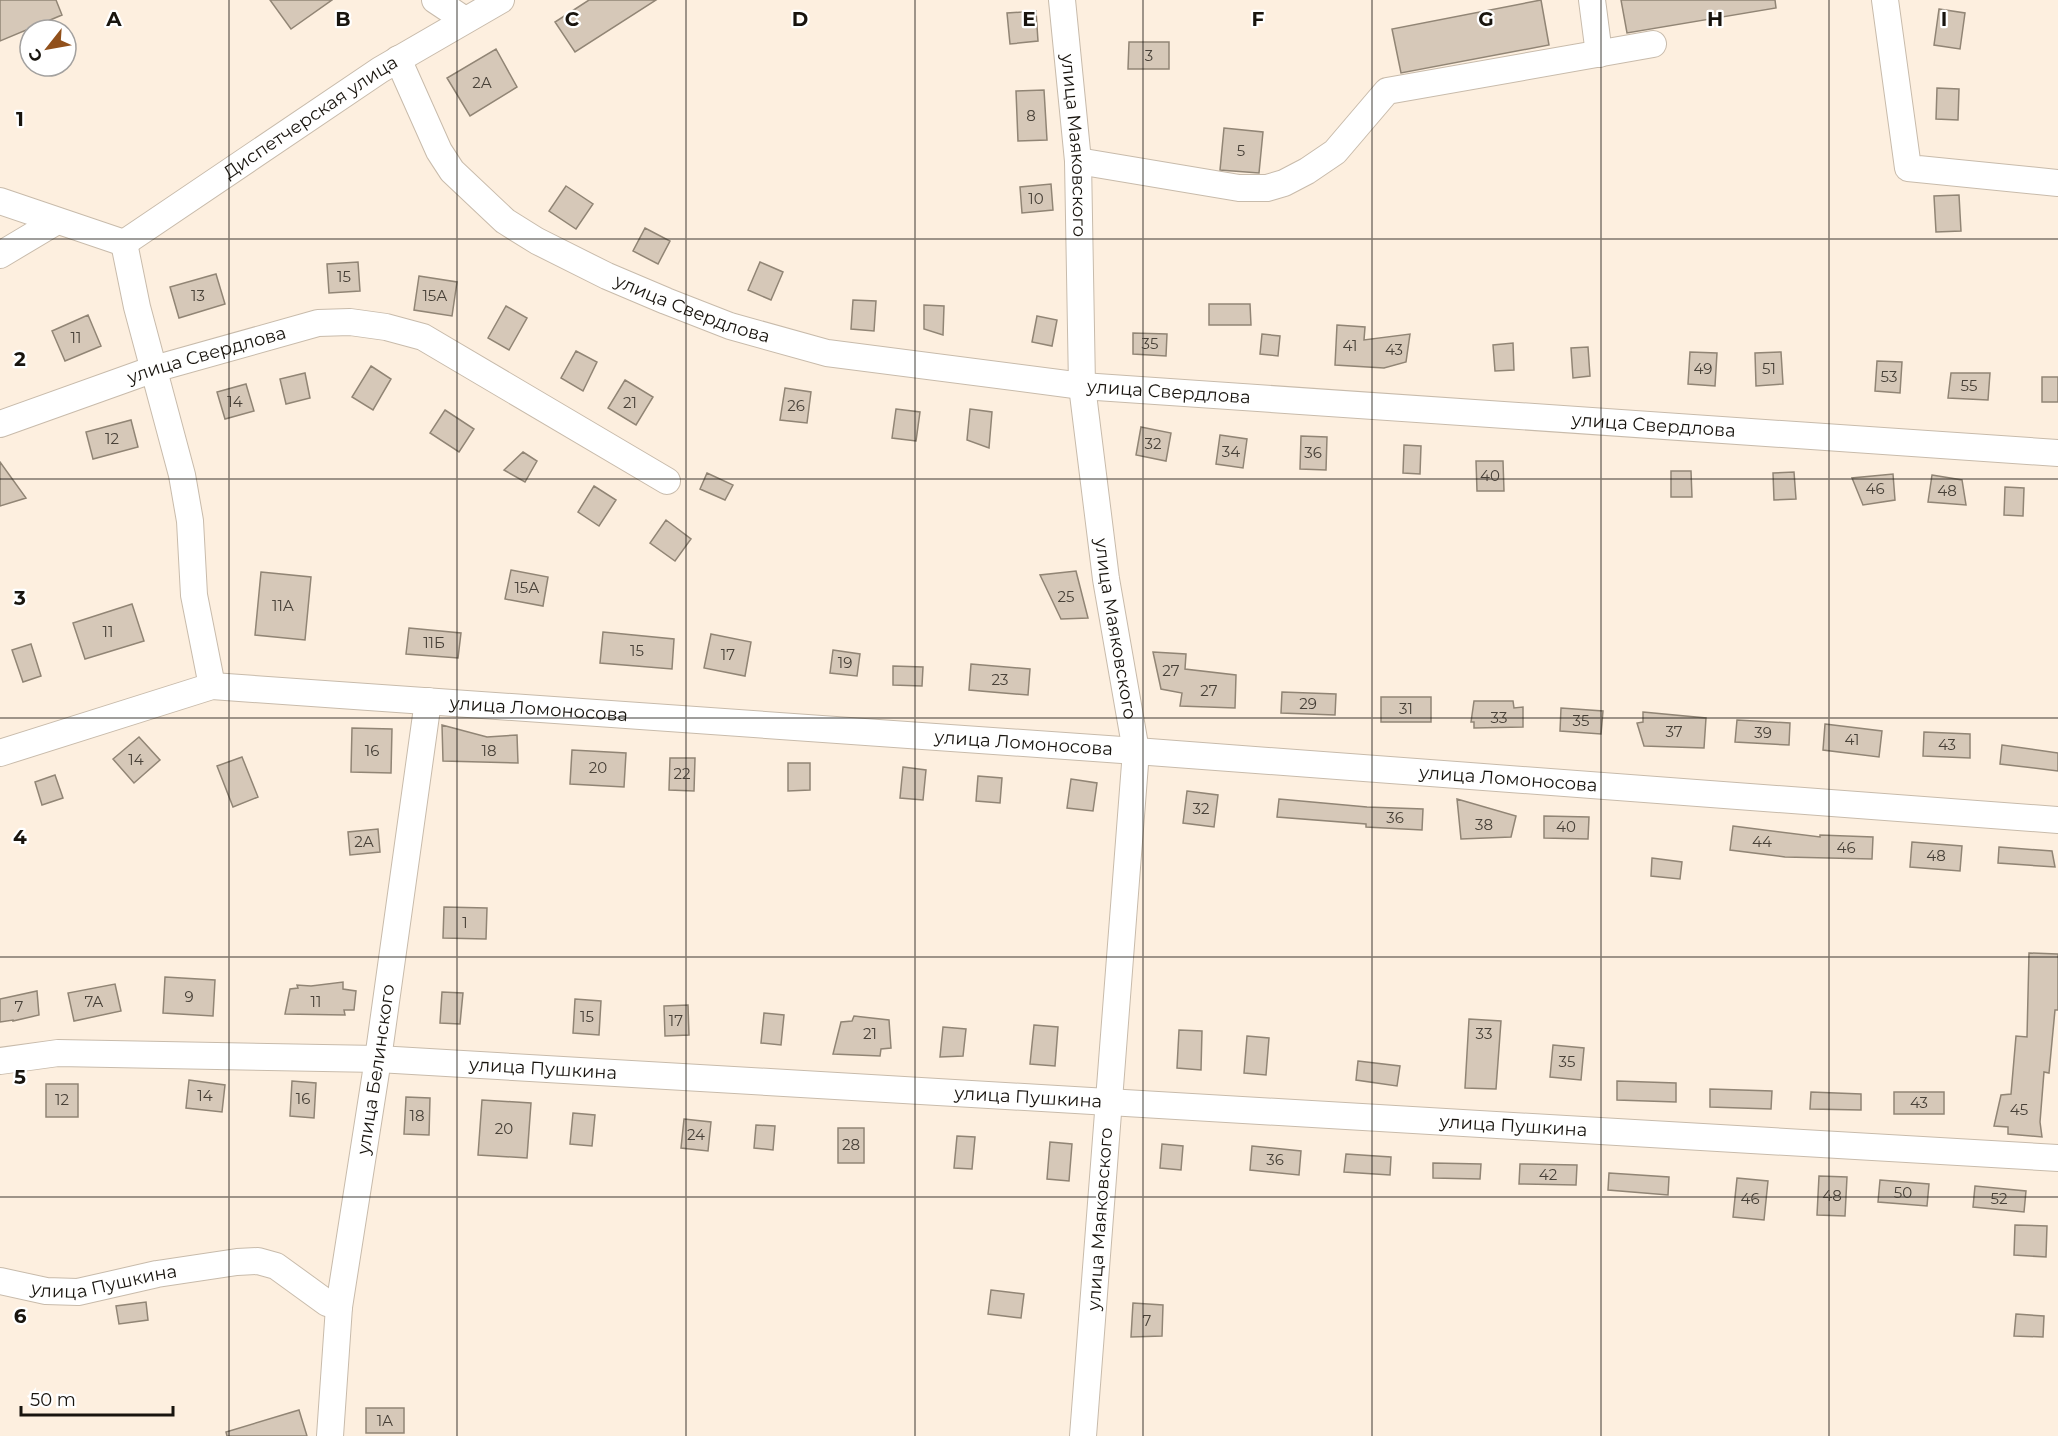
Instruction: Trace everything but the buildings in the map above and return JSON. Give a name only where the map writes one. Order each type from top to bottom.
[{"type":"street","points":[[435,0],[465,20]]},
{"type":"street","name":"Диспетчерская улица","points":[[124,243],[398,59],[501,0]]},
{"type":"street","name":"улица Маяковского","points":[[1062,0],[1078,161],[1082,386],[1106,579],[1137,751],[1083,1436]]},
{"type":"street","points":[[1592,0],[1599,54]]},
{"type":"street","points":[[1885,0],[1908,168],[2058,183]]},
{"type":"street","points":[[1078,161],[1239,188],[1267,188],[1284,183],[1335,152],[1387,91],[1653,44]]},
{"type":"street","name":"улица Свердлова","points":[[398,59],[439,151],[452,171],[505,221],[537,241],[607,276],[730,326],[827,353],[1082,386],[2058,453]]},
{"type":"street","points":[[0,201],[124,243],[137,307],[182,475],[190,521],[194,595],[212,686]]},
{"type":"street","points":[[0,255],[57,221]]},
{"type":"street","name":"улица Свердлова","points":[[0,424],[154,369],[318,323],[350,322],[386,327],[423,337],[667,481]]},
{"type":"street","name":"улица Ломоносова","points":[[0,753],[212,686],[1137,751],[2058,820]]},
{"type":"street","name":"улица Белинского","points":[[330,1436],[339,1307],[378,1059],[428,701]]},
{"type":"street","name":"улица Пушкина","points":[[0,1061],[58,1053],[378,1059],[2058,1158]]},
{"type":"street","name":"улица Пушкина","points":[[0,1281],[46,1291],[78,1292],[157,1274],[258,1261],[276,1266],[327,1302],[339,1307]]}]
